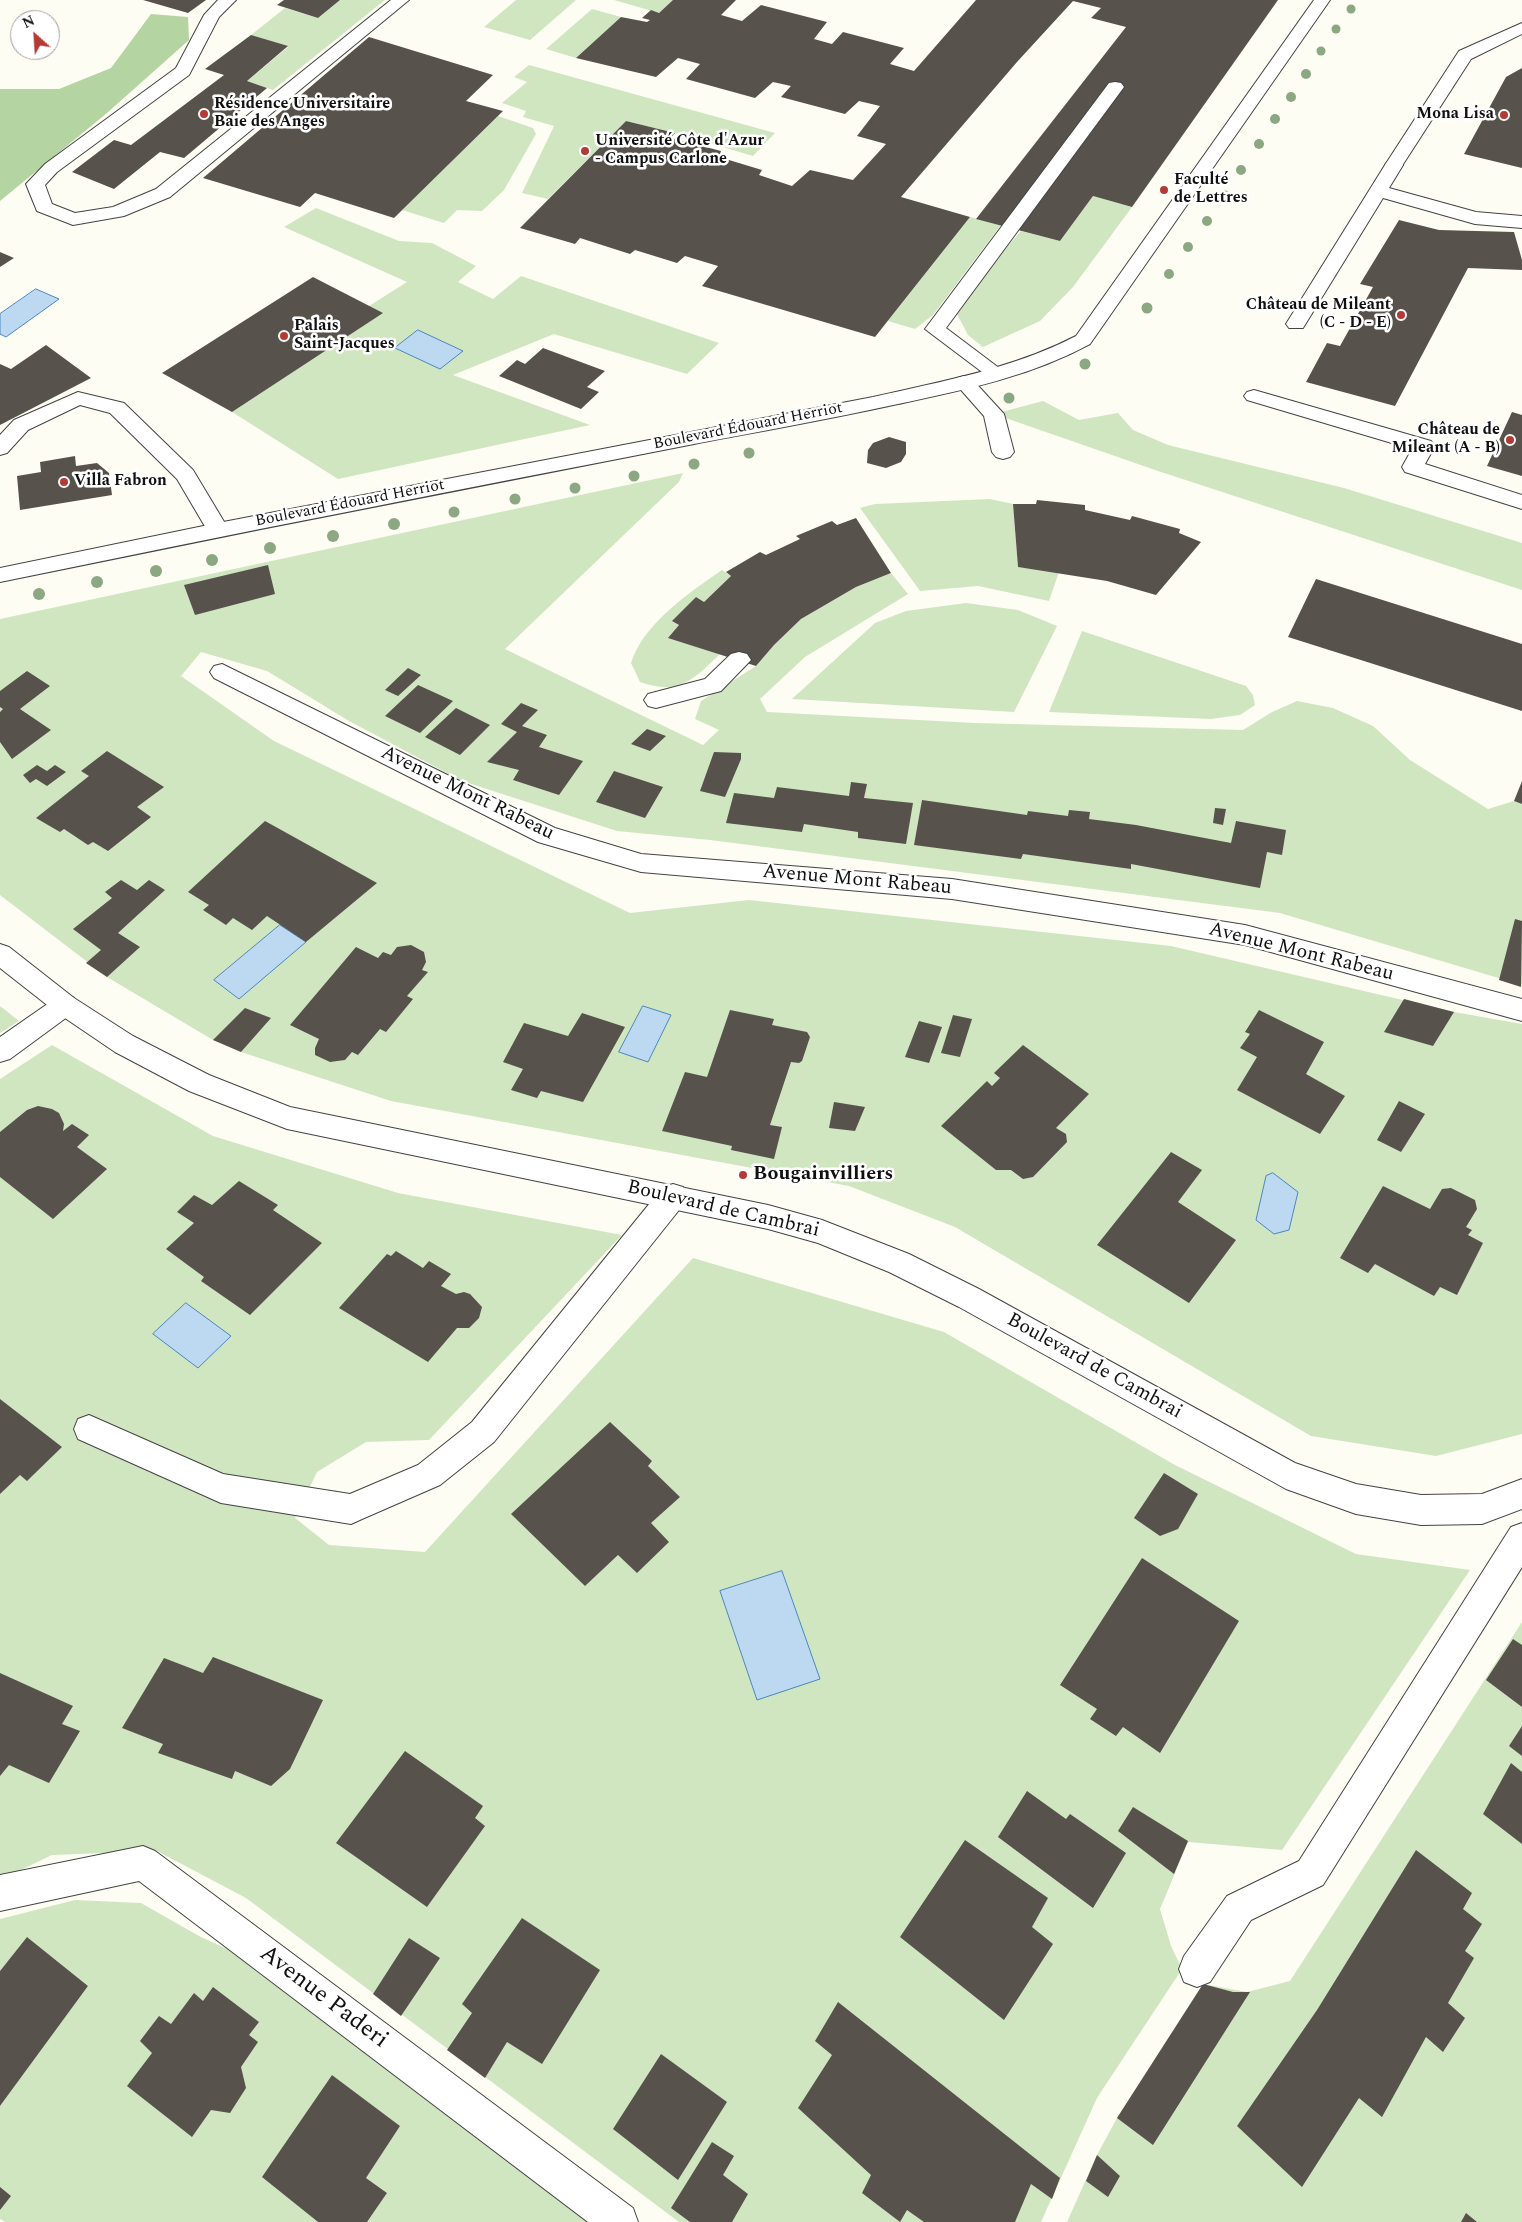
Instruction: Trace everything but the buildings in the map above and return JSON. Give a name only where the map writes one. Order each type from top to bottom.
[{"type":"street","points":[[228,0],[212,15],[183,71],[51,168],[35,184],[44,206],[73,219],[117,212],[162,193],[401,0]]},
{"type":"street","name":"Boulevard Édouard Herriot","points":[[0,575],[218,530],[873,403],[997,374],[1062,352],[1083,340],[1200,178],[1322,0]]},
{"type":"street","points":[[1296,324],[1394,165],[1465,55],[1522,28]]},
{"type":"street","points":[[997,374],[934,329],[1114,87]]},
{"type":"street","points":[[1378,191],[1475,218],[1522,222]]},
{"type":"street","points":[[964,382],[994,414],[1003,452]]},
{"type":"street","points":[[1254,396],[1424,446],[1413,467],[1522,502]]},
{"type":"street","points":[[0,448],[21,425],[78,398],[117,408],[185,475],[218,530]]},
{"type":"street","points":[[656,700],[713,685],[740,660]]},
{"type":"street","name":"Avenue Mont Rabeau","points":[[222,672],[547,835],[641,863],[952,888],[1245,934],[1522,1010]]},
{"type":"street","name":"Boulevard de Cambrai","points":[[0,954],[65,1005],[124,1044],[199,1083],[287,1118],[672,1196],[768,1217],[822,1232],[899,1263],[970,1298],[1286,1474],[1348,1496],[1421,1510],[1482,1509],[1522,1494]]},
{"type":"street","points":[[0,1051],[65,1005]]},
{"type":"street","points":[[89,1429],[221,1488],[351,1509],[429,1475],[483,1432],[672,1196]]},
{"type":"street","points":[[1197,1969],[1239,1908],[1312,1873],[1522,1538]]},
{"type":"street","name":"Avenue Paderi","points":[[0,1893],[143,1863],[619,2222]]},
{"type":"green space","points":[[340,0],[385,0],[273,90],[247,81],[288,47],[251,35],[285,8],[318,18]]},
{"type":"green space","points":[[516,0],[576,0],[530,40],[484,27]]},
{"type":"green space","points":[[614,0],[673,0],[659,13]]},
{"type":"green space","points":[[592,9],[621,17],[576,58],[546,49]]},
{"type":"green space","points":[[151,14],[188,17],[189,40],[107,113],[0,201],[0,89],[59,89],[111,68]]},
{"type":"green space","points":[[529,65],[775,133],[753,156],[626,121],[548,199],[522,193],[554,126],[523,117],[526,111],[502,103],[527,82],[514,77]]},
{"type":"green space","points":[[498,116],[533,128],[536,134],[504,190],[482,211],[457,210],[444,223],[402,210]]},
{"type":"green space","points":[[1093,196],[1132,207],[1073,287],[1040,321],[983,347],[968,335],[957,314],[974,284],[1021,231],[1060,241]]},
{"type":"green space","points":[[316,208],[399,241],[432,243],[476,266],[458,282],[493,299],[521,276],[719,343],[687,374],[554,334],[453,375],[590,425],[338,479],[232,412],[382,313],[369,306],[407,282],[284,227]]},
{"type":"green space","points":[[970,217],[1001,225],[933,315],[915,329],[888,321]]},
{"type":"green space","points":[[1043,401],[1079,420],[1118,413],[1133,430],[1168,445],[1344,488],[1522,543],[1522,590],[1158,471],[994,414]]},
{"type":"green space","points":[[683,473],[679,482],[505,649],[703,745],[719,730],[695,719],[701,701],[756,666],[774,645],[801,619],[856,587],[891,573],[908,594],[805,657],[760,699],[767,712],[975,723],[1243,730],[1272,712],[1297,701],[1333,708],[1373,726],[1410,760],[1488,809],[1514,801],[1522,804],[1522,985],[1280,913],[710,840],[617,831],[462,781],[349,721],[267,671],[201,652],[181,676],[274,741],[630,913],[749,900],[1171,946],[1454,1012],[1522,1024],[1522,1434],[1436,1456],[1311,1436],[955,1227],[849,1186],[391,1101],[241,1052],[213,1040],[107,977],[0,895],[0,619]]},
{"type":"green space","points":[[990,499],[1013,504],[1018,567],[1059,572],[1049,601],[978,586],[920,591],[860,508],[875,504]]},
{"type":"green space","points":[[722,570],[731,576],[704,602],[696,597],[673,621],[720,654],[694,678],[685,683],[665,687],[640,682],[631,663],[646,635],[669,610]]},
{"type":"green space","points":[[966,603],[1018,610],[1057,626],[1014,712],[792,699],[875,623],[906,611]]},
{"type":"green space","points":[[1082,631],[1246,686],[1253,695],[1255,705],[1240,715],[1211,719],[1049,712]]},
{"type":"green space","points":[[0,1006],[19,1021],[0,1033]]},
{"type":"green space","points":[[52,1045],[213,1136],[398,1193],[622,1235],[429,1440],[366,1442],[317,1472],[295,1518],[329,1545],[425,1552],[693,1258],[944,1332],[1175,1465],[1356,1554],[1470,1570],[1282,1850],[1188,1842],[1160,1909],[1171,1946],[1182,1969],[1097,2098],[1041,2222],[679,2222],[246,1898],[157,1851],[52,1855],[0,1880],[0,1079]]},
{"type":"green space","points":[[1522,1622],[1522,2222],[1067,2222],[1097,2155],[1117,2118],[1203,1984],[1247,1992],[1290,1981]]},
{"type":"green space","points":[[75,1900],[141,1903],[199,1936],[227,1949],[587,2222],[367,2222],[387,2193],[366,2178],[400,2126],[332,2075],[263,2177],[318,2222],[5,2222],[0,2219],[0,2106],[88,1986],[27,1937],[0,1971],[0,1919]]},
{"type":"water","points":[[36,289],[59,299],[6,337],[0,334],[0,314]]},
{"type":"water","points":[[418,330],[463,351],[440,369],[395,348]]},
{"type":"water","points":[[280,925],[306,942],[239,999],[214,980]]},
{"type":"water","points":[[643,1006],[671,1015],[648,1062],[619,1052]]},
{"type":"water","points":[[1273,1173],[1298,1192],[1289,1230],[1274,1234],[1256,1220],[1266,1176]]},
{"type":"water","points":[[186,1303],[231,1336],[198,1368],[153,1334]]},
{"type":"water","points":[[782,1571],[820,1679],[757,1700],[720,1591]]},
{"type":"place","name":"Résidence Universitaire Baie des Anges","points":[[204,114]]},
{"type":"place","name":"Mona Lisa","points":[[1504,115]]},
{"type":"place","name":"Université Côte d'Azur - Campus Carlone","points":[[585,151]]},
{"type":"place","name":"Faculté de Lettres","points":[[1164,190]]},
{"type":"place","name":"Château de Mileant (C - D - E)","points":[[1401,315]]},
{"type":"place","name":"Palais Saint-Jacques","points":[[284,336]]},
{"type":"place","name":"Château de Mileant (A - B)","points":[[1510,440]]},
{"type":"place","name":"Villa Fabron","points":[[64,482]]},
{"type":"place","name":"Bougainvilliers","points":[[743,1175]]}]
